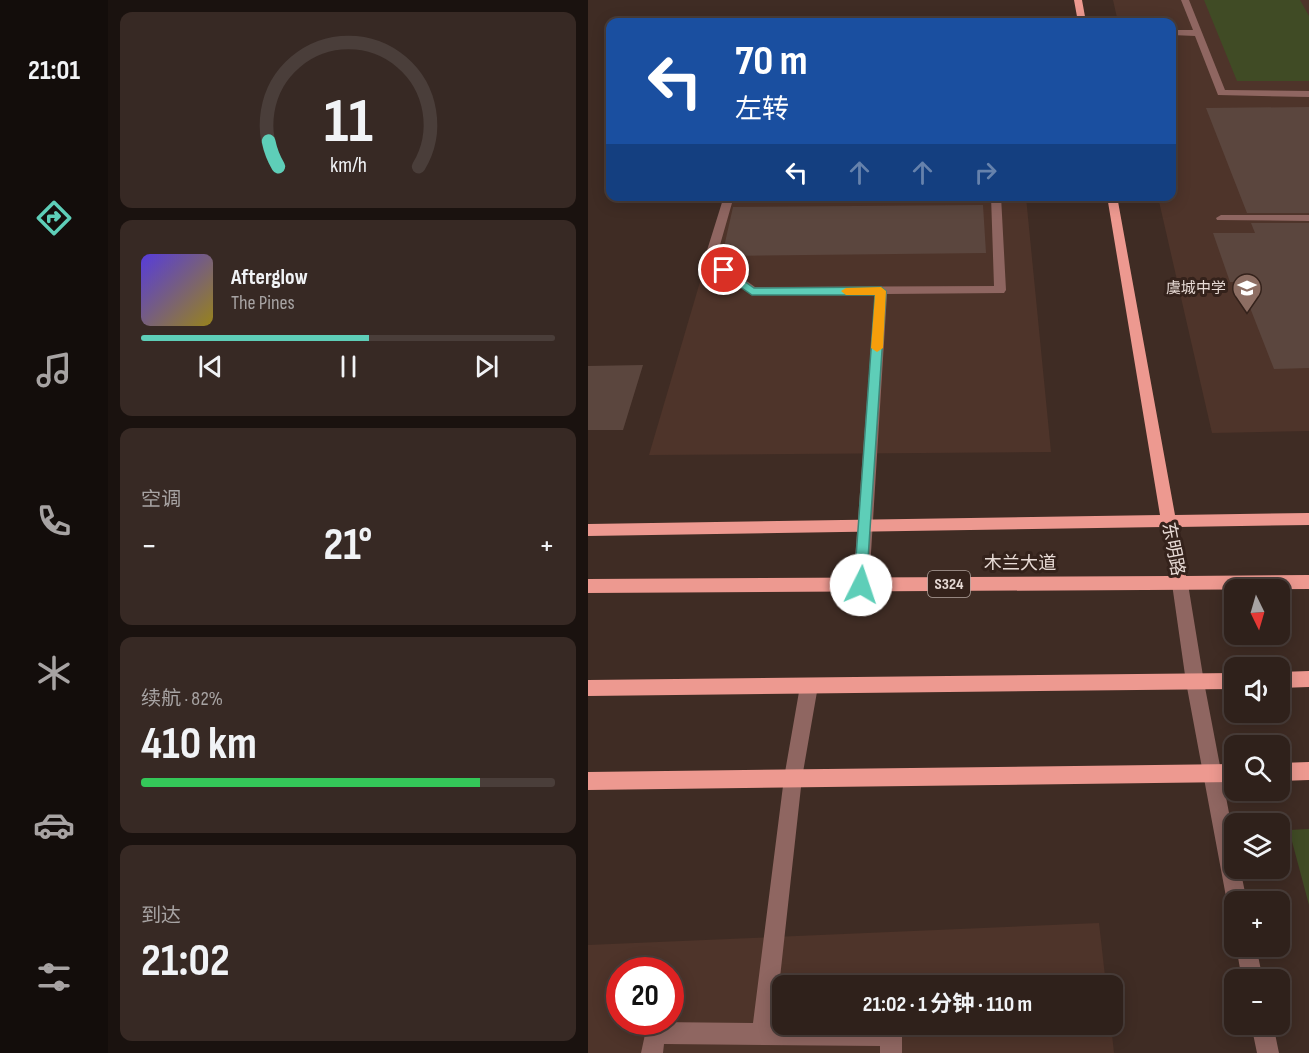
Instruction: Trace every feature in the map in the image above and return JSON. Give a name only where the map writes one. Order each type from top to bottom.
[{"type":"main road","points":[[1078,0],[1081,18]]},
{"type":"main road","name":"东明路","points":[[1113,201],[1167,522],[1180,584]]},
{"type":"main road","points":[[588,530],[1309,519]]},
{"type":"main road","name":"木兰大道","points":[[588,585],[1309,582]]},
{"type":"main road","points":[[1290,680],[1309,679]]},
{"type":"main road","points":[[588,688],[1224,681]]},
{"type":"main road","points":[[1290,772],[1309,771]]},
{"type":"main road","points":[[588,781],[1224,773]]},
{"type":"street","points":[[1185,0],[1221,93],[1309,94]]},
{"type":"street","points":[[1176,33],[1198,33]]},
{"type":"street","points":[[728,201],[710,260],[752,291],[1000,290],[996,201]]},
{"type":"street","points":[[1221,218],[1309,218]]},
{"type":"street","points":[[861,585],[881,291]]},
{"type":"street","name":"东明路","points":[[1180,584],[1211,774],[1235,891]]},
{"type":"street","points":[[763,1034],[793,778],[809,686]]},
{"type":"street","points":[[652,1053],[655,1034],[891,1035],[891,1053]]},
{"type":"street","points":[[1264,1035],[1268,1053]]},
{"type":"shaded area","name":"虞城中学","points":[[1113,0],[1309,0],[1309,431],[1212,433],[1159,201],[1176,201],[1176,18],[1117,18]]},
{"type":"shaded area","points":[[724,201],[1026,201],[1051,452],[649,455]]},
{"type":"shaded area","points":[[1099,923],[1105,975],[772,975],[772,1035],[1112,1035],[1114,1053],[588,1053],[588,945]]},
{"type":"green space","points":[[1204,0],[1300,0],[1309,16],[1309,81],[1237,81]]},
{"type":"green space","points":[[1309,829],[1309,905],[1290,834],[1290,830]]},
{"type":"building","points":[[1309,107],[1309,213],[1247,213],[1206,108]]},
{"type":"building","points":[[983,205],[986,253],[722,256],[733,207]]},
{"type":"building","points":[[1251,223],[1309,223],[1309,368],[1274,369],[1240,282],[1230,282],[1213,233],[1255,233]]},
{"type":"building","points":[[643,365],[623,430],[588,430],[588,366]]},
{"type":"slow traffic","points":[[846,291],[881,291],[877,348]]},
{"type":"place","name":"虞城中学","points":[[1247,314]]},
{"type":"route","points":[[724,270],[752,291],[881,291],[861,585]]}]
